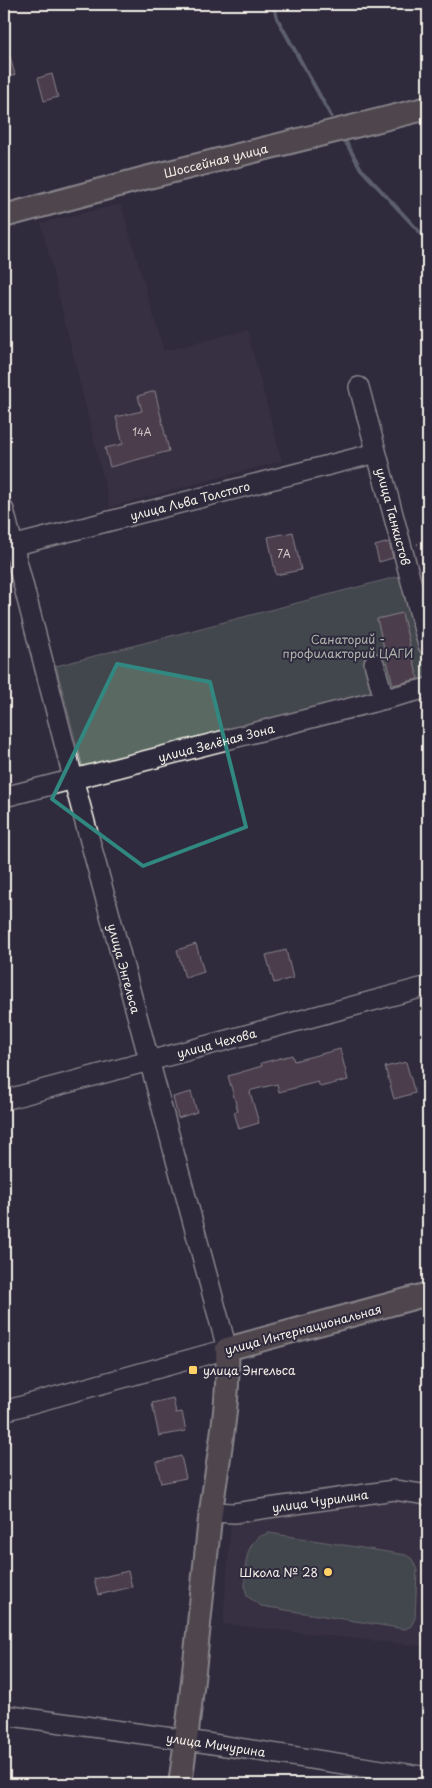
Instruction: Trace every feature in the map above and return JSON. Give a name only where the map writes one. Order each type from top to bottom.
[{"type":"main road","name":"Шоссейная улица","points":[[4,216],[145,178],[428,108]]},
{"type":"main road","name":"улица Интернациональная","points":[[227,1349],[428,1294]]},
{"type":"main road","name":"улица Энгельса","points":[[180,1784],[187,1740],[211,1512],[229,1377],[227,1349]]},
{"type":"street","name":"улица Танкистов","points":[[359,387],[428,645]]},
{"type":"street","name":"улица Льва Толстого","points":[[8,547],[376,452]]},
{"type":"street","name":"улица Энгельса","points":[[4,510],[8,547],[73,778],[227,1349]]},
{"type":"street","points":[[374,663],[384,699]]},
{"type":"street","name":"улица Зелёная Зона","points":[[4,797],[428,688]]},
{"type":"street","name":"улица Чехова","points":[[4,1100],[428,986]]},
{"type":"street","name":"улица Интернациональная","points":[[4,1410],[227,1349]]},
{"type":"street","name":"улица Чурилина","points":[[211,1512],[234,1512],[394,1490],[428,1494]]},
{"type":"street","name":"улица Мичурина","points":[[4,1716],[187,1740],[428,1777]]},
{"type":"highlighted area","points":[[117,664],[210,682],[246,827],[143,866],[52,799]]},
{"type":"shaded area","points":[[121,204],[164,351],[247,330],[282,461],[110,507],[41,223]]},
{"type":"shaded area","name":"Школа № 28","points":[[388,1499],[428,1503],[428,1647],[223,1624],[231,1520]]},
{"type":"green space","name":"Санаторий - профилакторий ЦАГИ","points":[[400,576],[428,670],[428,681],[83,769],[56,666]]},
{"type":"green space","points":[[269,1533],[406,1555],[412,1559],[417,1570],[415,1618],[411,1626],[405,1629],[261,1606],[247,1596],[245,1567],[251,1545],[258,1538]]},
{"type":"building","points":[[7,45],[15,75],[4,78],[4,46]]},
{"type":"building","points":[[52,74],[58,97],[44,101],[38,78]]},
{"type":"building","points":[[155,391],[169,451],[110,467],[105,448],[123,444],[116,417],[142,411],[138,396]]},
{"type":"building","points":[[293,532],[301,570],[276,575],[268,537]]},
{"type":"building","points":[[389,542],[393,558],[379,562],[375,546]]},
{"type":"building","points":[[402,613],[418,679],[393,685],[377,619]]},
{"type":"building","points":[[196,944],[204,972],[185,978],[177,950]]},
{"type":"building","points":[[286,950],[293,978],[274,983],[266,955]]},
{"type":"building","points":[[340,1049],[348,1080],[320,1087],[318,1082],[279,1092],[277,1084],[252,1090],[250,1092],[259,1123],[239,1129],[234,1112],[238,1111],[228,1076],[262,1066],[261,1063],[292,1055],[294,1061]]},
{"type":"building","points":[[406,1062],[415,1093],[394,1099],[385,1067]]},
{"type":"building","points":[[191,1092],[197,1112],[178,1118],[173,1097]]},
{"type":"building","points":[[173,1398],[176,1413],[182,1412],[186,1431],[159,1436],[152,1403]]},
{"type":"building","points":[[181,1456],[186,1478],[161,1483],[156,1462]]},
{"type":"building","points":[[128,1571],[132,1587],[98,1595],[94,1579]]},
{"type":"waterway","points":[[273,4],[277,18],[331,116]]},
{"type":"waterway","points":[[343,137],[361,169],[428,241]]},
{"type":"place","name":"улица Энгельса","points":[[193,1370]]},
{"type":"place","name":"Школа № 28","points":[[328,1572]]}]
